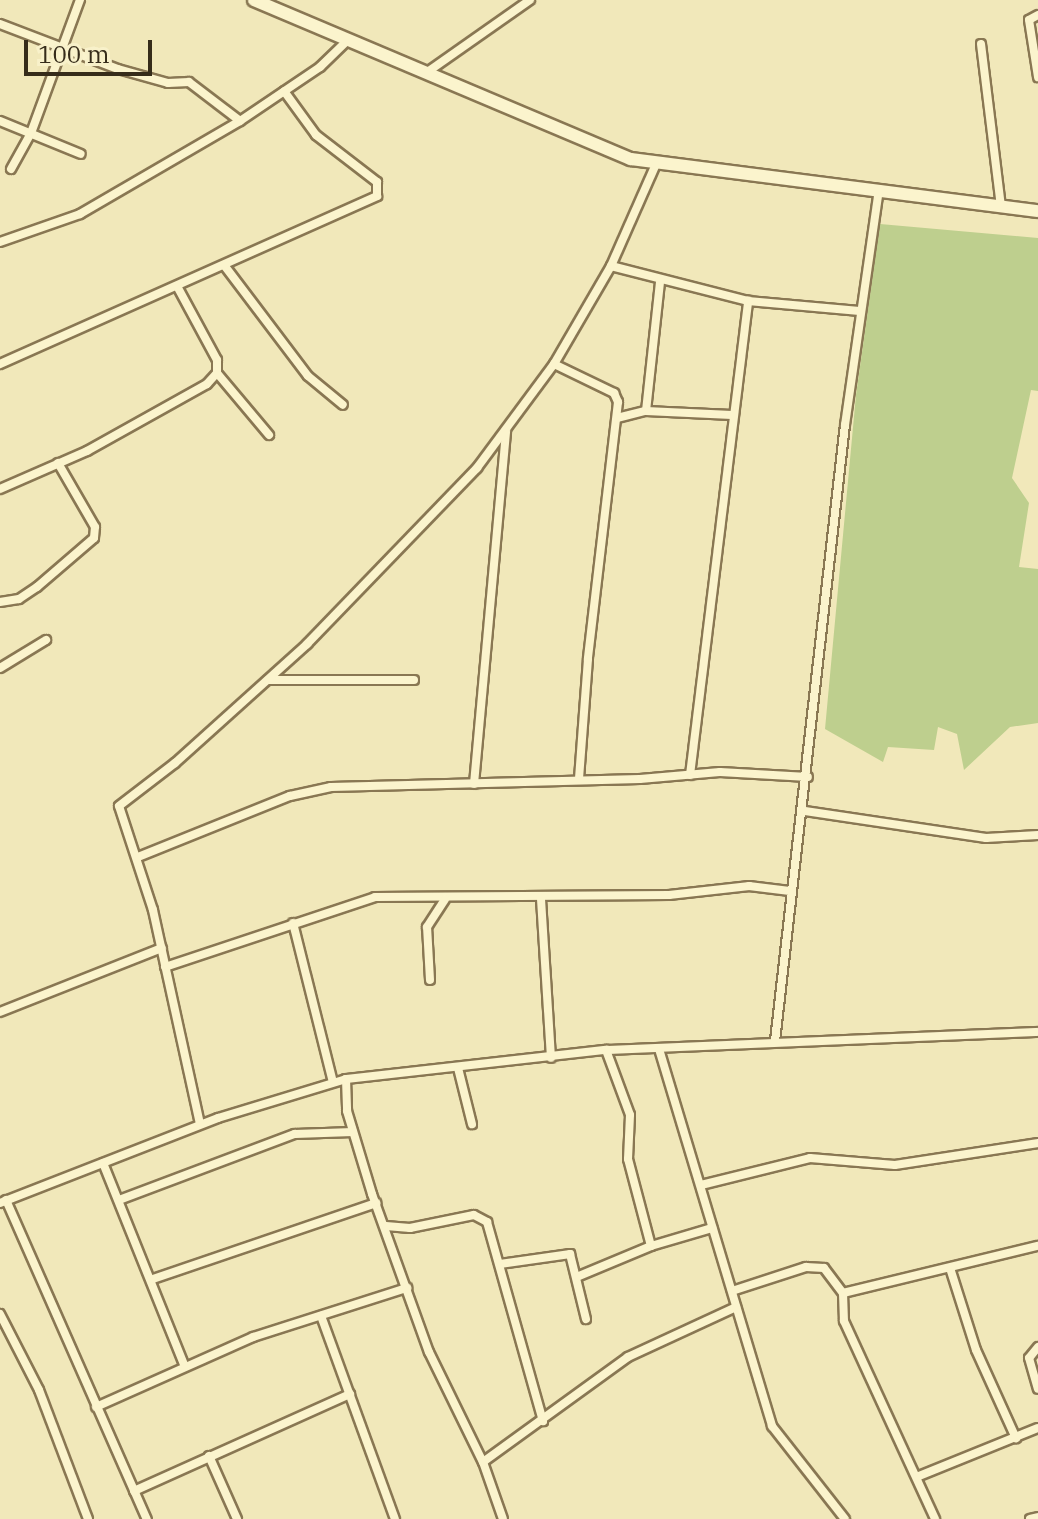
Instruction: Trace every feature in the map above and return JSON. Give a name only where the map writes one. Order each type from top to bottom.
[{"type":"main road","points":[[254,0],[591,146],[656,164],[879,189],[1038,211]]},
{"type":"street","points":[[11,169],[31,133],[80,0]]},
{"type":"street","points":[[426,73],[530,0]]},
{"type":"street","points":[[1038,15],[1029,20],[1038,77]]},
{"type":"street","points":[[0,24],[118,69],[168,83],[189,82],[240,121]]},
{"type":"street","points":[[0,242],[80,214],[240,121],[348,40]]},
{"type":"street","points":[[981,44],[1001,206]]},
{"type":"street","points":[[0,364],[373,198],[379,191],[377,182],[310,128],[284,91]]},
{"type":"street","points":[[0,121],[81,154]]},
{"type":"street","points":[[200,1124],[162,948],[121,803],[175,763],[397,555],[506,430],[554,364],[611,266],[656,164]]},
{"type":"street","points":[[775,1041],[790,891],[805,811],[860,311],[879,189]]},
{"type":"street","points":[[224,265],[308,376],[343,405]]},
{"type":"street","points":[[611,266],[660,282],[748,301],[860,311]]},
{"type":"street","points":[[646,411],[660,282]]},
{"type":"street","points":[[177,286],[217,360],[217,373],[269,435]]},
{"type":"street","points":[[690,775],[748,301]]},
{"type":"street","points":[[554,364],[614,393],[617,418],[588,659],[579,780]]},
{"type":"street","points":[[0,489],[182,401],[217,373]]},
{"type":"street","points":[[617,418],[646,411],[732,415]]},
{"type":"street","points":[[474,784],[506,430]]},
{"type":"street","points":[[0,602],[19,599],[37,587],[94,538],[95,527],[58,463]]},
{"type":"street","points":[[0,668],[46,640]]},
{"type":"street","points":[[267,680],[414,680]]},
{"type":"street","points":[[138,857],[316,789],[690,775],[808,777]]},
{"type":"street","points":[[805,811],[986,838],[1038,835]]},
{"type":"street","points":[[165,967],[262,938],[293,923],[375,897],[541,899],[669,895],[749,886],[790,891]]},
{"type":"street","points":[[430,980],[427,927],[445,899]]},
{"type":"street","points":[[541,899],[551,1058]]},
{"type":"street","points":[[293,923],[333,1082]]},
{"type":"street","points":[[0,1012],[162,948]]},
{"type":"street","points":[[147,1519],[3,1201],[200,1124],[346,1079],[606,1050],[1038,1032]]},
{"type":"street","points":[[659,1049],[772,1426],[845,1519]]},
{"type":"street","points":[[606,1050],[630,1115],[628,1159],[651,1246]]},
{"type":"street","points":[[458,1068],[472,1124]]},
{"type":"street","points":[[346,1079],[353,1132],[429,1352],[483,1462],[503,1519]]},
{"type":"street","points":[[119,1200],[295,1134],[353,1132]]},
{"type":"street","points":[[701,1185],[800,1160],[895,1165],[1038,1143]]},
{"type":"street","points":[[103,1163],[153,1279],[184,1365]]},
{"type":"street","points":[[153,1279],[376,1203]]},
{"type":"street","points":[[386,1226],[410,1228],[479,1216],[490,1228],[543,1421]]},
{"type":"street","points":[[579,1276],[651,1246],[712,1228]]},
{"type":"street","points":[[843,1293],[1038,1246]]},
{"type":"street","points":[[500,1264],[566,1251],[579,1276],[586,1319]]},
{"type":"street","points":[[732,1291],[806,1267],[824,1268],[843,1293],[844,1321],[919,1476],[935,1519]]},
{"type":"street","points":[[950,1268],[976,1350],[1016,1438]]},
{"type":"street","points":[[96,1407],[184,1365],[407,1288]]},
{"type":"street","points":[[483,1462],[628,1357],[736,1307]]},
{"type":"street","points":[[0,1314],[39,1390],[88,1519]]},
{"type":"street","points":[[321,1316],[395,1519]]},
{"type":"street","points":[[1038,1347],[1029,1358],[1038,1389]]},
{"type":"street","points":[[134,1491],[350,1394]]},
{"type":"street","points":[[919,1476],[1038,1428]]},
{"type":"street","points":[[209,1456],[237,1519]]},
{"type":"street","points":[[1030,1519],[1038,1517]]},
{"type":"green space","points":[[880,224],[1038,238],[1038,391],[1031,390],[1012,478],[1029,503],[1019,567],[1038,569],[1038,723],[1010,727],[964,770],[957,734],[938,727],[934,750],[888,747],[883,762],[825,729],[856,395]]}]
